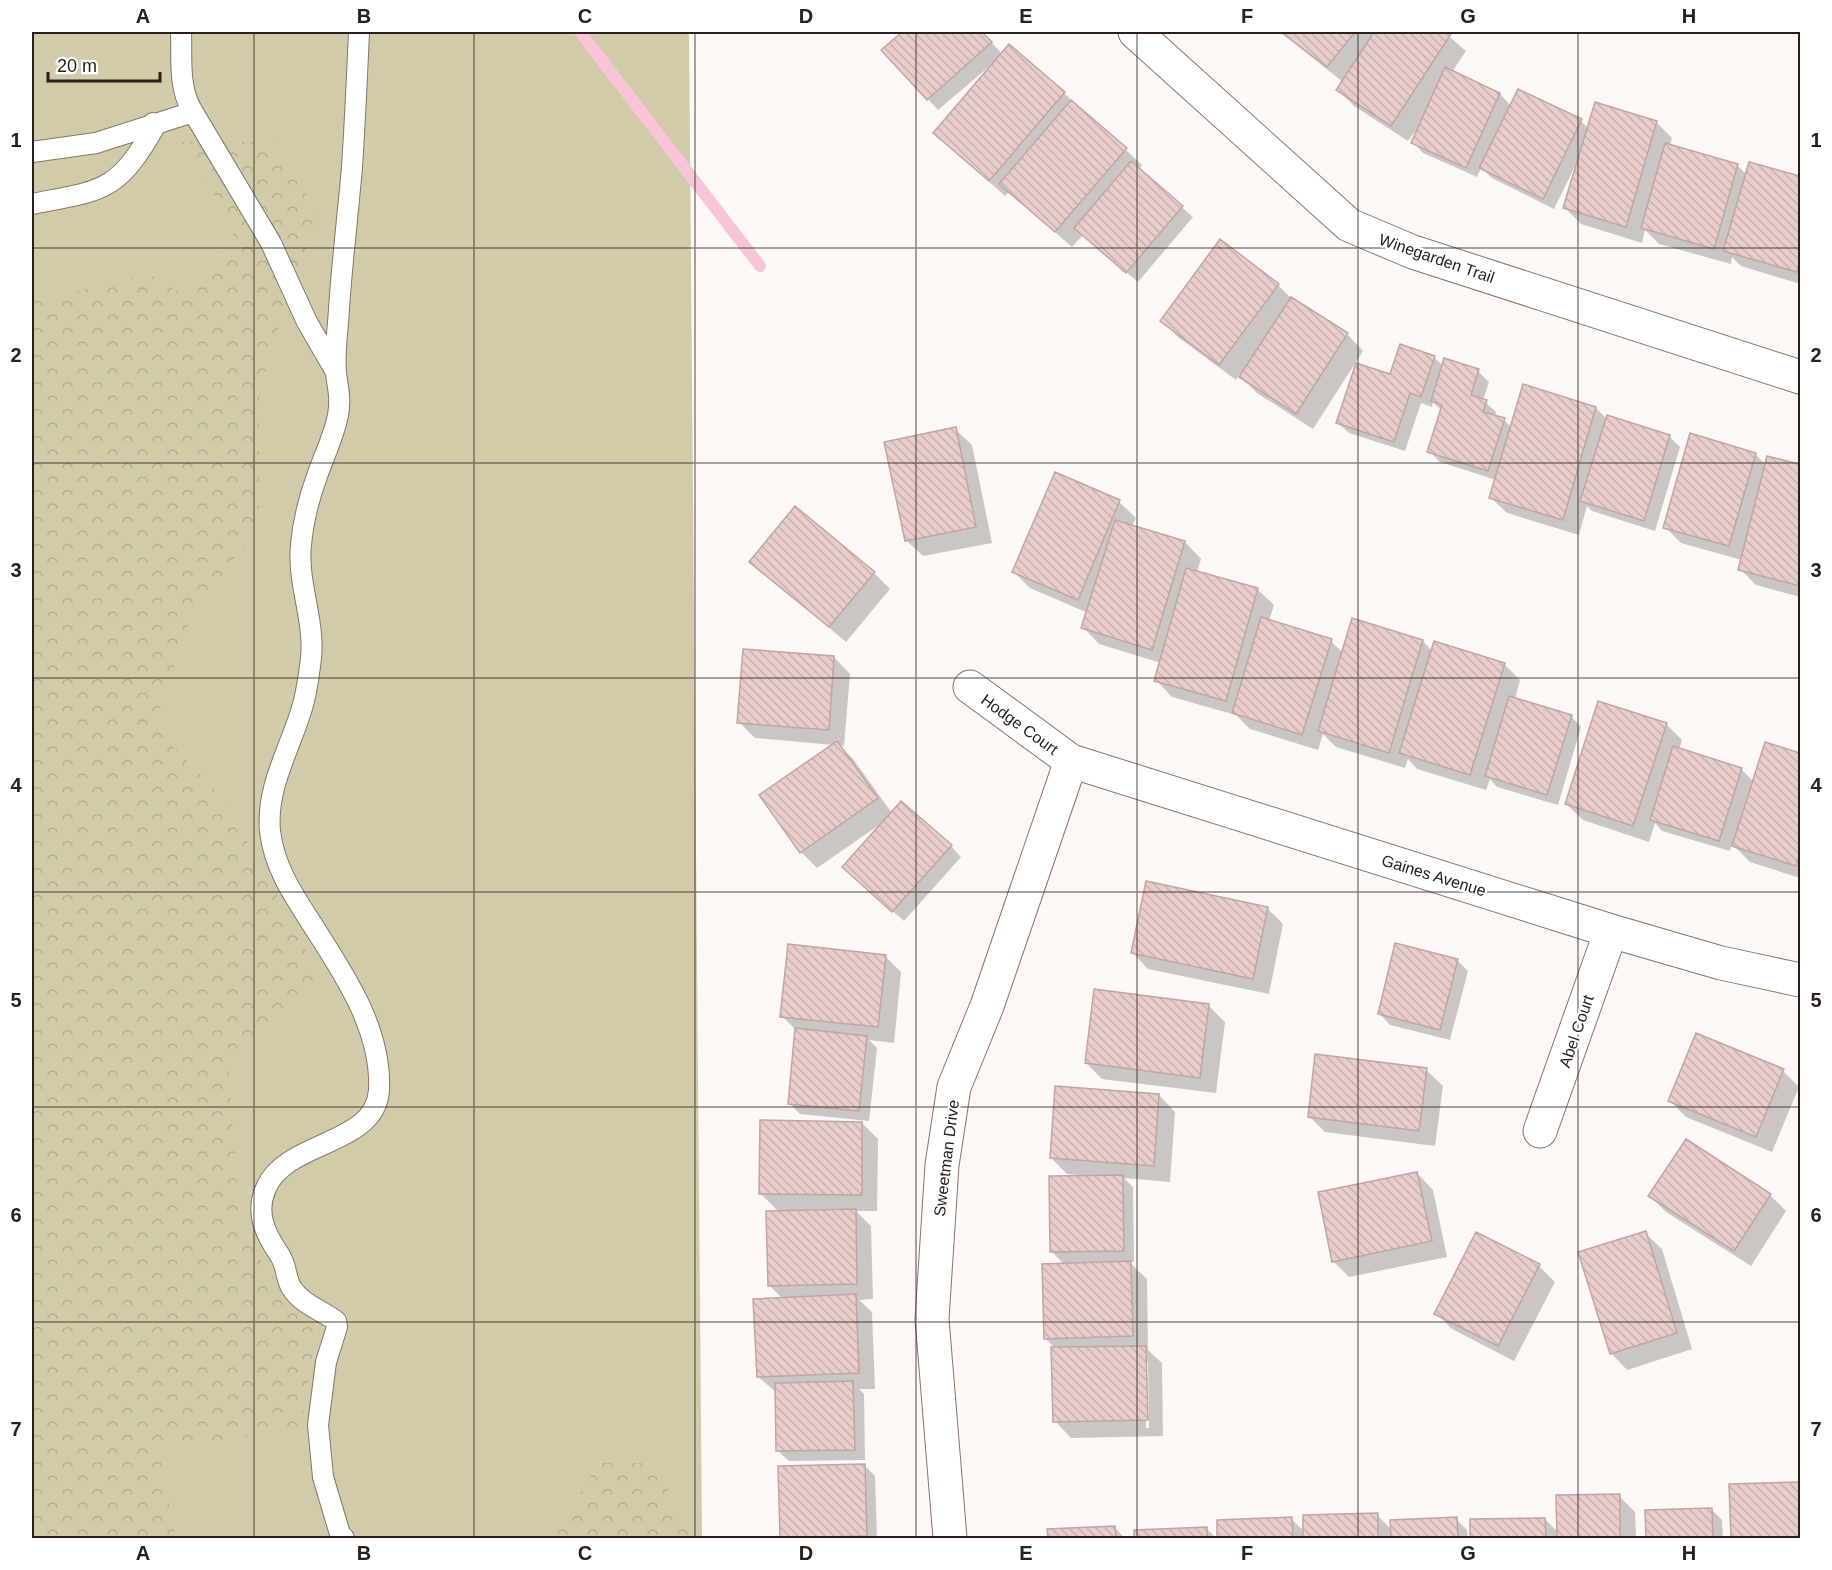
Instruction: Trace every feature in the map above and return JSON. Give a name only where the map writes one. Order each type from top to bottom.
[{"type":"street","name":"Winegarden Trail","points":[[1135,32],[1349,225],[1413,252],[1800,377]]},
{"type":"street","name":"Hodge Court","points":[[970,687],[1071,761]]},
{"type":"street","name":"Gaines Avenue","points":[[1071,761],[1611,931],[1721,963],[1800,980]]},
{"type":"street","name":"Sweetman Drive","points":[[950,1539],[932,1319],[942,1165],[954,1088],[987,1006],[1071,761]]},
{"type":"street","name":"Abel Court","points":[[1540,1131],[1611,931]]},
{"type":"lane","points":[[181,32],[182,86],[185,99],[271,243],[307,322],[336,372],[341,392],[338,418],[310,500],[300,549],[301,576],[312,647],[302,708],[278,771],[272,800],[270,830],[274,851],[291,893],[348,980],[373,1044],[379,1090],[374,1108],[363,1123],[350,1132],[303,1153],[275,1171],[261,1199],[261,1208],[266,1233],[286,1263],[291,1287],[304,1302],[336,1321],[337,1327],[326,1362],[318,1425],[323,1477],[340,1534],[344,1539]]},
{"type":"lane","points":[[336,372],[359,32]]},
{"type":"lane","points":[[32,152],[96,142],[193,112]]},
{"type":"lane","points":[[32,204],[93,192],[112,184],[138,156],[155,126],[153,123]]},
{"type":"green space","points":[[32,32],[689,32],[702,1538],[32,1538]]},
{"type":"green space","points":[[181,142],[272,142],[319,214],[284,307],[259,398],[259,526],[191,616],[154,727],[225,800],[323,980],[228,1057],[240,1232],[316,1334],[301,1427],[159,1450],[176,1538],[32,1538],[32,301],[149,274],[182,294],[210,271],[233,234],[208,183]]},
{"type":"green space","points":[[598,1463],[656,1463],[691,1538],[547,1538],[559,1530]]},
{"type":"building","points":[[902,32],[982,32],[992,42],[927,100],[881,50]]},
{"type":"building","points":[[1281,32],[1355,32],[1327,67]]},
{"type":"building","points":[[1374,32],[1447,32],[1451,34],[1391,126],[1336,90]]},
{"type":"building","points":[[1009,44],[1065,92],[989,181],[933,133]]},
{"type":"building","points":[[1445,67],[1500,93],[1466,168],[1411,143]]},
{"type":"building","points":[[1518,89],[1582,119],[1543,199],[1479,168]]},
{"type":"building","points":[[1071,100],[1127,148],[1055,232],[999,184]]},
{"type":"building","points":[[1595,102],[1657,121],[1626,227],[1563,208]]},
{"type":"building","points":[[1665,143],[1738,164],[1714,249],[1641,228]]},
{"type":"building","points":[[1131,161],[1183,206],[1126,273],[1074,228]]},
{"type":"building","points":[[1749,162],[1800,176],[1800,258],[1797,272],[1723,251]]},
{"type":"building","points":[[1220,239],[1279,284],[1219,365],[1160,321]]},
{"type":"building","points":[[1291,297],[1348,333],[1296,414],[1239,377]]},
{"type":"building","points":[[1400,344],[1435,356],[1421,397],[1410,393],[1394,442],[1336,423],[1356,363],[1390,374]]},
{"type":"building","points":[[1444,358],[1479,369],[1471,395],[1487,400],[1483,412],[1505,418],[1488,471],[1427,452],[1442,405],[1431,401]]},
{"type":"building","points":[[1523,384],[1596,407],[1563,520],[1489,498]]},
{"type":"building","points":[[1607,415],[1670,435],[1644,521],[1580,501]]},
{"type":"building","points":[[956,427],[976,527],[905,541],[884,442]]},
{"type":"building","points":[[1690,433],[1756,453],[1729,546],[1663,528]]},
{"type":"building","points":[[1767,456],[1800,464],[1800,586],[1738,570]]},
{"type":"building","points":[[1055,472],[1120,500],[1078,600],[1012,572]]},
{"type":"building","points":[[795,506],[875,572],[829,627],[749,562]]},
{"type":"building","points":[[1115,520],[1185,541],[1152,650],[1081,628]]},
{"type":"building","points":[[1186,568],[1258,588],[1226,701],[1154,681]]},
{"type":"building","points":[[1261,617],[1332,639],[1302,735],[1232,713]]},
{"type":"building","points":[[1352,618],[1423,640],[1389,753],[1318,731]]},
{"type":"building","points":[[1434,641],[1505,663],[1470,775],[1399,753]]},
{"type":"building","points":[[743,649],[834,656],[829,730],[737,723]]},
{"type":"building","points":[[1509,696],[1572,715],[1547,795],[1485,776]]},
{"type":"building","points":[[1598,701],[1667,723],[1633,826],[1565,804]]},
{"type":"building","points":[[837,741],[878,798],[800,853],[759,795]]},
{"type":"building","points":[[1765,742],[1800,753],[1800,853],[1796,866],[1732,846]]},
{"type":"building","points":[[1673,746],[1742,768],[1719,841],[1650,820]]},
{"type":"building","points":[[901,801],[952,845],[892,912],[842,867]]},
{"type":"building","points":[[1146,881],[1268,907],[1253,979],[1131,953]]},
{"type":"building","points":[[1395,943],[1458,959],[1440,1030],[1378,1014]]},
{"type":"building","points":[[788,944],[886,955],[878,1027],[780,1017]]},
{"type":"building","points":[[1094,989],[1209,1004],[1200,1078],[1085,1063]]},
{"type":"building","points":[[795,1028],[867,1036],[859,1111],[788,1104]]},
{"type":"building","points":[[1696,1033],[1784,1069],[1756,1137],[1668,1101]]},
{"type":"building","points":[[1315,1054],[1427,1068],[1419,1131],[1308,1117]]},
{"type":"building","points":[[1055,1086],[1159,1094],[1154,1166],[1050,1158]]},
{"type":"building","points":[[760,1120],[862,1122],[862,1195],[759,1194]]},
{"type":"building","points":[[1686,1139],[1771,1194],[1734,1251],[1648,1196]]},
{"type":"building","points":[[1417,1172],[1432,1241],[1332,1262],[1318,1192]]},
{"type":"building","points":[[1123,1175],[1124,1251],[1050,1252],[1049,1176]]},
{"type":"building","points":[[856,1209],[857,1284],[768,1286],[766,1211]]},
{"type":"building","points":[[1646,1231],[1677,1333],[1610,1354],[1578,1252]]},
{"type":"building","points":[[1476,1232],[1540,1264],[1498,1346],[1434,1314]]},
{"type":"building","points":[[1131,1261],[1133,1336],[1044,1339],[1042,1264]]},
{"type":"building","points":[[856,1294],[859,1373],[757,1377],[753,1299]]},
{"type":"building","points":[[1146,1346],[1148,1420],[1053,1422],[1051,1347]]},
{"type":"building","points":[[853,1381],[855,1450],[776,1451],[775,1383]]},
{"type":"building","points":[[865,1464],[867,1536],[780,1538],[778,1466]]},
{"type":"building","points":[[1800,1482],[1800,1538],[1731,1538],[1729,1484]]},
{"type":"building","points":[[1620,1494],[1620,1538],[1557,1538],[1556,1495]]},
{"type":"building","points":[[1712,1508],[1713,1538],[1646,1538],[1645,1510]]},
{"type":"building","points":[[1378,1513],[1378,1538],[1303,1538],[1303,1515]]},
{"type":"building","points":[[1292,1517],[1293,1538],[1217,1538],[1217,1520]]},
{"type":"building","points":[[1457,1517],[1458,1538],[1391,1538],[1390,1520]]},
{"type":"building","points":[[1545,1518],[1546,1538],[1470,1538],[1470,1519]]},
{"type":"building","points":[[1115,1526],[1116,1538],[1048,1538],[1047,1529]]},
{"type":"building","points":[[1207,1527],[1207,1538],[1134,1538],[1134,1530]]},
{"type":"waterway","points":[[580,32],[760,266]]}]
